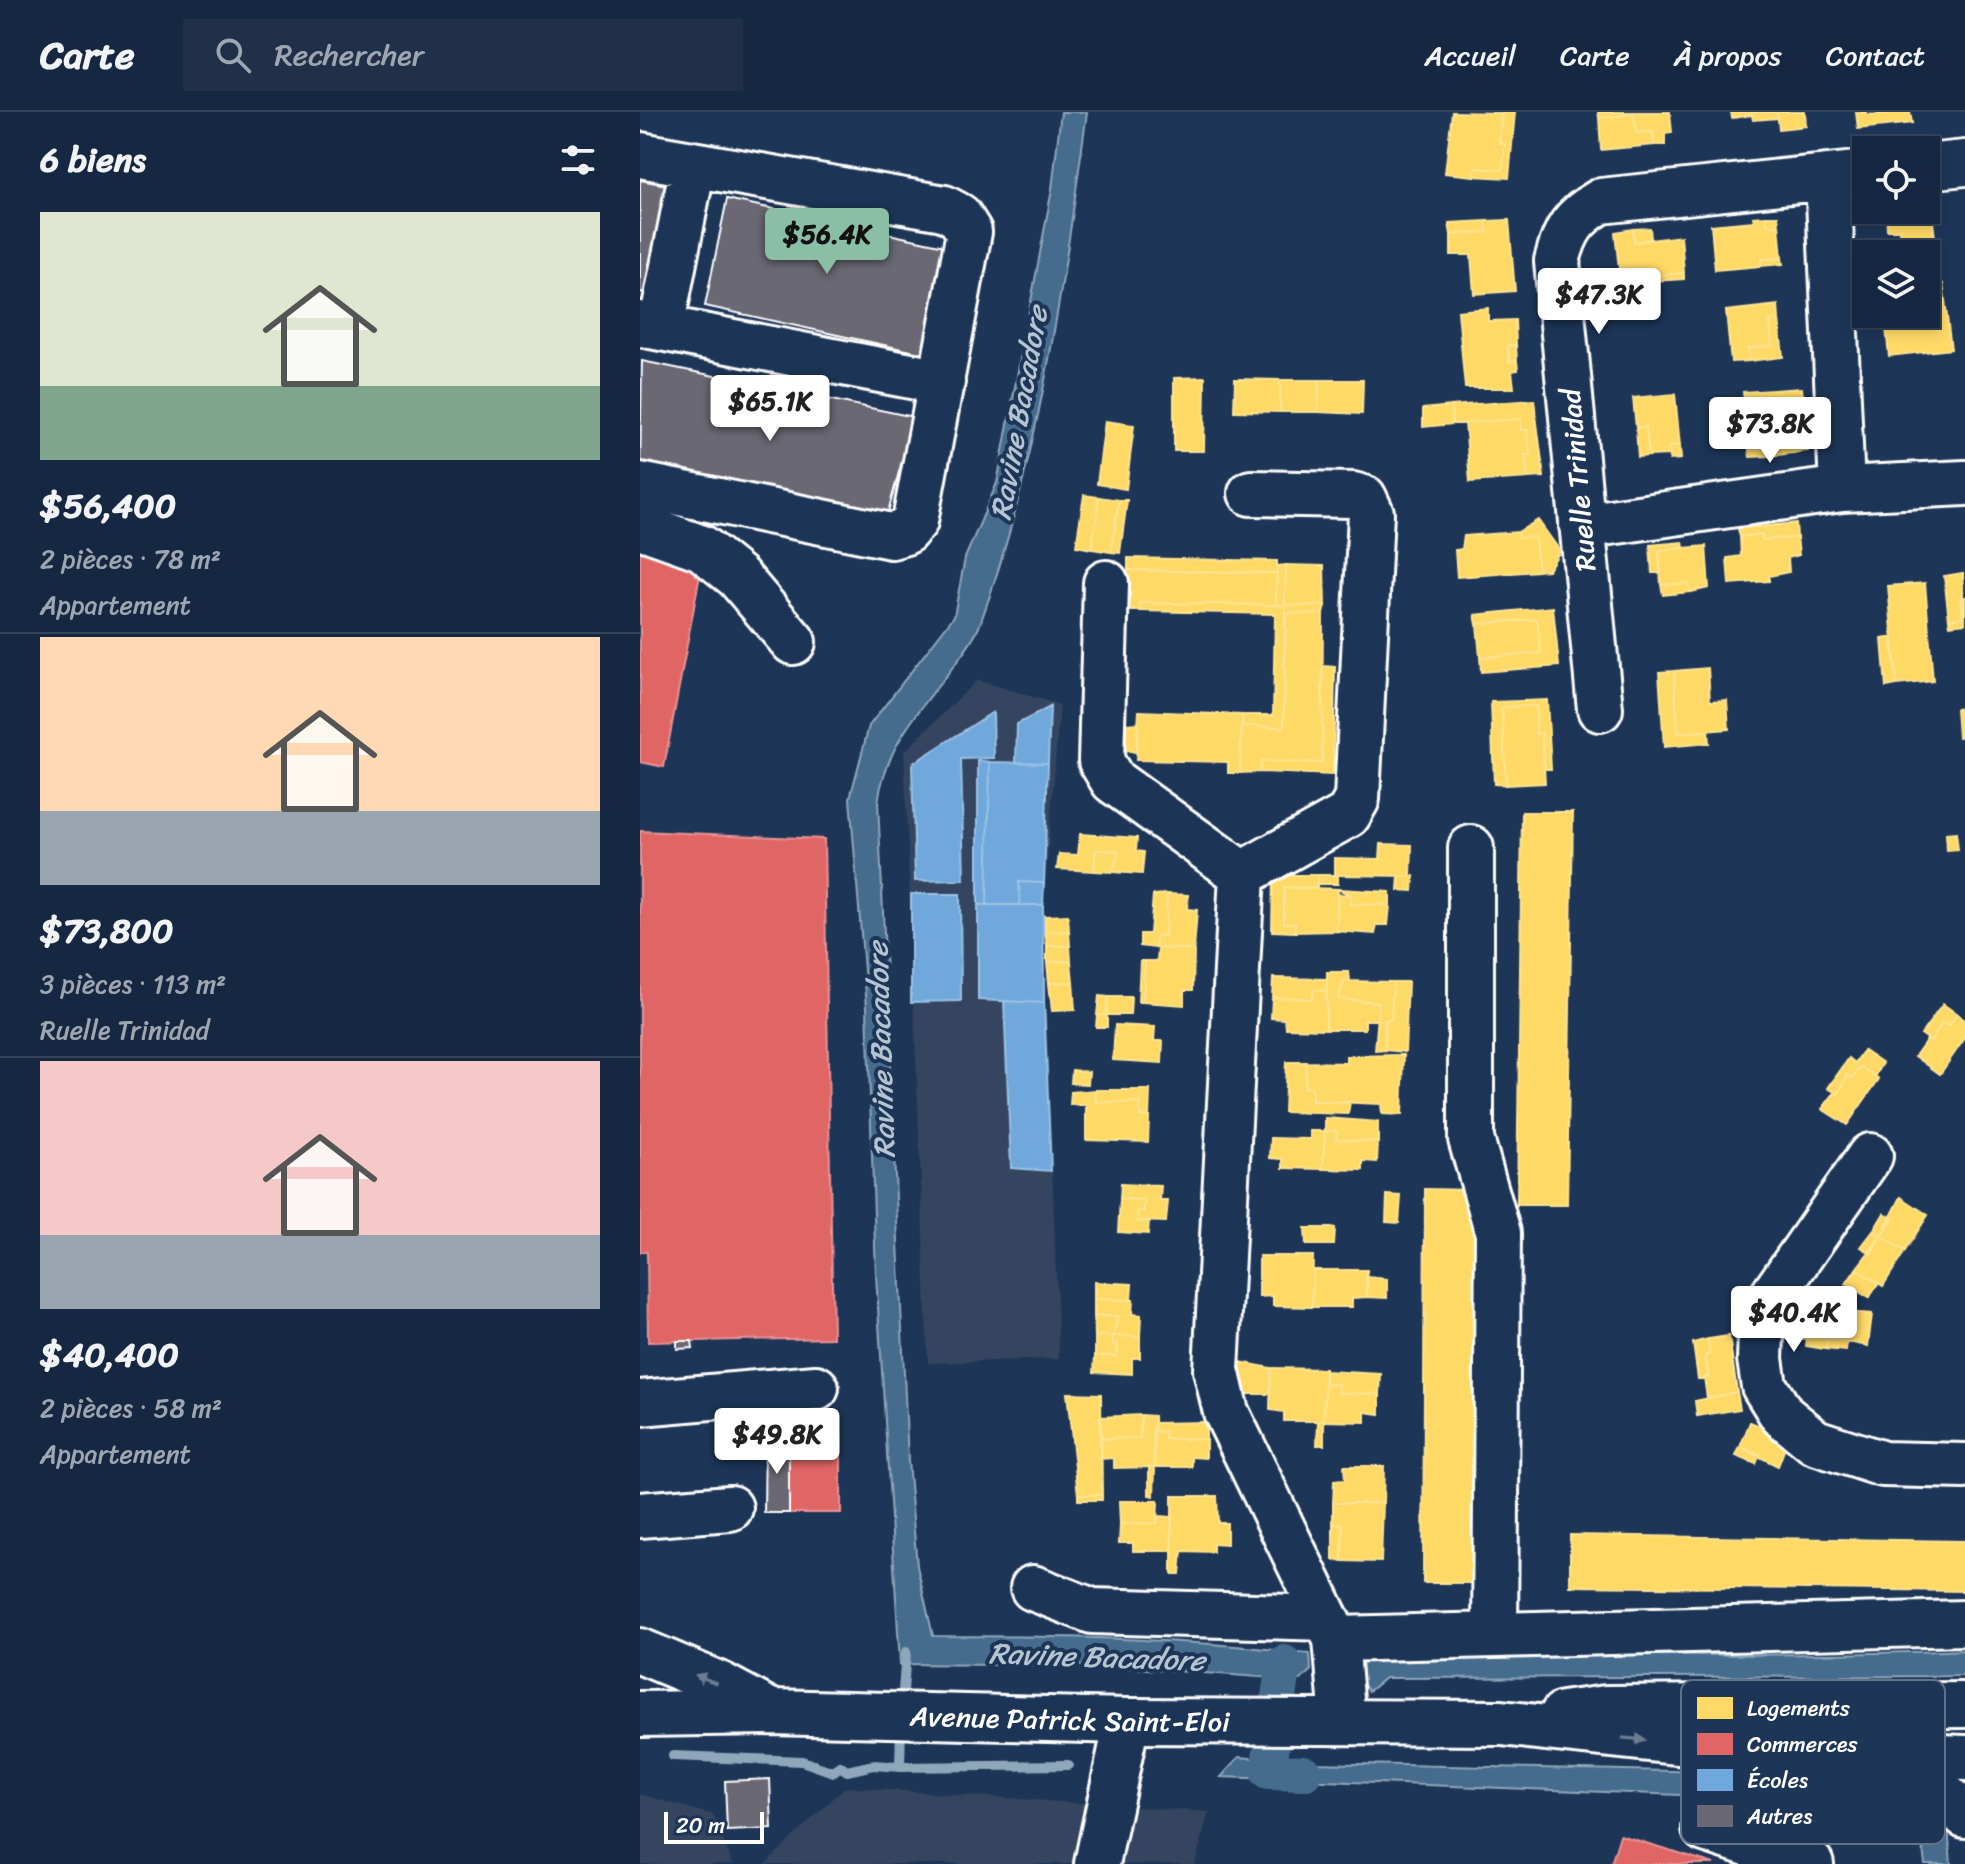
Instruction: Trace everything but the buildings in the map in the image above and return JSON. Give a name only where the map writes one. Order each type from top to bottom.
[{"type":"street","points":[[640,155],[944,208],[959,216],[969,232],[915,521],[905,532],[891,536],[640,485]]},
{"type":"street","points":[[1940,166],[1965,163]]},
{"type":"street","points":[[693,165],[650,326],[942,382]]},
{"type":"street","points":[[1842,489],[1847,175]]},
{"type":"street","name":"Ruelle Trinidad","points":[[1600,709],[1557,261],[1565,232],[1576,215],[1601,201],[1847,175]]},
{"type":"street","points":[[1582,526],[1842,489],[1965,483]]},
{"type":"street","points":[[1242,874],[1348,815],[1355,807],[1371,513],[1364,498],[1353,495],[1251,493]]},
{"type":"street","points":[[640,526],[702,548],[738,577],[793,642]]},
{"type":"street","points":[[1106,583],[1101,761],[1105,770],[1113,781],[1242,874]]},
{"type":"street","points":[[1471,848],[1471,1139],[1498,1233],[1495,1635]]},
{"type":"street","points":[[1242,874],[1216,1370],[1226,1412],[1331,1628],[1328,1722]]},
{"type":"street","points":[[1870,1156],[1762,1311],[1760,1359],[1764,1386],[1782,1415],[1815,1442],[1883,1464],[1965,1466]]},
{"type":"street","points":[[640,1403],[816,1388]]},
{"type":"street","points":[[640,1515],[730,1508]]},
{"type":"street","points":[[1033,1588],[1080,1609],[1092,1611],[1331,1628],[1495,1635],[1965,1623]]},
{"type":"street","points":[[640,1651],[721,1685],[771,1712]]},
{"type":"street","name":"Avenue Patrick Saint-Eloi","points":[[1945,1705],[1965,1705]]},
{"type":"street","name":"Avenue Patrick Saint-Eloi","points":[[1501,1723],[1606,1708],[1681,1707]]},
{"type":"street","name":"Avenue Patrick Saint-Eloi","points":[[640,1714],[771,1712],[1127,1721],[1501,1723],[1681,1742]]},
{"type":"street","points":[[1097,1864],[1127,1721]]},
{"type":"street","name":"Avenue Patrick Saint-Eloi","points":[[1945,1758],[1965,1758]]},
{"type":"street","points":[[1945,1795],[1965,1815]]},
{"type":"street","points":[[1750,1844],[1811,1864]]},
{"type":"shaded area","points":[[977,680],[1060,705],[1043,911],[1059,1359],[928,1363],[904,752]]},
{"type":"shaded area","points":[[845,1787],[1209,1812],[1195,1864],[765,1864]]},
{"type":"shaded area","points":[[640,1794],[713,1815],[733,1864],[640,1864]]},
{"type":"water","name":"Ravine Bacadore","points":[[1061,112],[1087,112],[1058,307],[1018,501],[979,627],[966,650],[904,732],[888,765],[878,802],[908,1461],[917,1566],[933,1636],[1122,1639],[1216,1644],[1310,1654],[1311,1670],[1301,1680],[1105,1666],[900,1664],[876,1275],[867,1007],[850,798],[869,726],[954,616],[965,558],[997,483],[1052,189]]},
{"type":"water","points":[[1965,1650],[1965,1676],[1385,1678],[1369,1691],[1351,1671],[1354,1655],[1812,1654]]},
{"type":"water","points":[[1239,1757],[1313,1763],[1681,1771],[1681,1795],[1221,1777]]},
{"type":"water","points":[[1945,1823],[1948,1825],[1951,1864],[1925,1864],[1922,1846],[1945,1844]]},
{"type":"waterway","points":[[902,1704],[906,1652]]},
{"type":"waterway","points":[[1284,1663],[1268,1772],[1304,1773]]},
{"type":"waterway","points":[[901,1724],[900,1767],[1068,1765]]},
{"type":"waterway","points":[[673,1756],[802,1761],[833,1772],[840,1766],[847,1771],[874,1765],[900,1767]]}]
